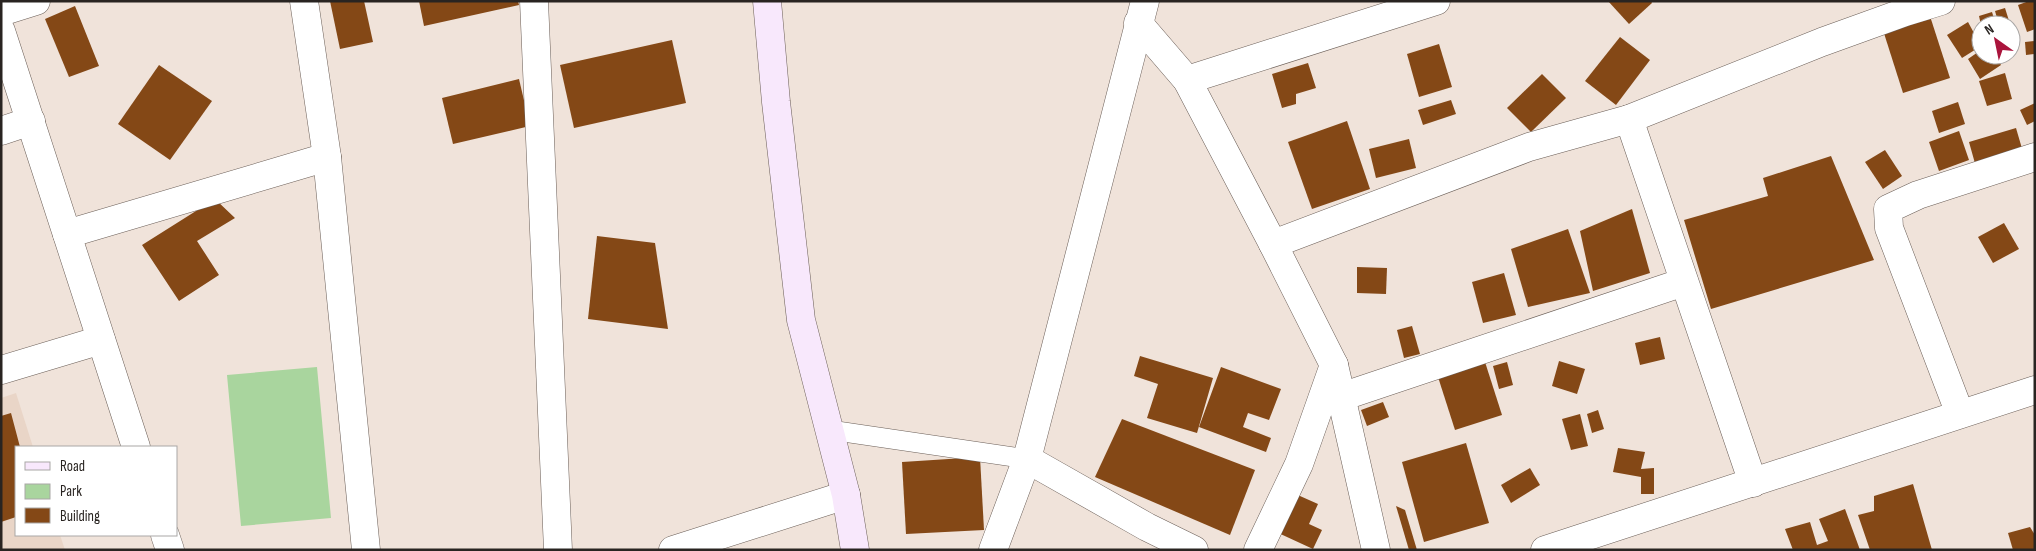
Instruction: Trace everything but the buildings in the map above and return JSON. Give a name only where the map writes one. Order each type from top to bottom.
[{"type":"street","points":[[1,12],[36,1]]},
{"type":"street","points":[[304,1],[327,157],[366,550]]},
{"type":"street","points":[[534,1],[558,550]]},
{"type":"street","points":[[767,1],[778,120],[801,320],[846,495],[855,550]]},
{"type":"street","points":[[1187,80],[1436,1]]},
{"type":"street","points":[[1273,244],[1529,146],[1629,119],[1822,42],[1941,1]]},
{"type":"street","points":[[1142,12],[1187,80],[1334,365],[1376,550]]},
{"type":"street","points":[[993,550],[1027,459],[1142,12]]},
{"type":"street","points":[[1,31],[136,446]]},
{"type":"street","points":[[1629,119],[1753,483]]},
{"type":"street","points":[[1,131],[31,121]]},
{"type":"street","points":[[67,234],[327,157]]},
{"type":"street","points":[[1960,414],[1889,228],[1888,209],[1918,195],[2035,157]]},
{"type":"street","points":[[1341,397],[1684,282]]},
{"type":"street","points":[[1,370],[101,340]]},
{"type":"street","points":[[1258,550],[1299,464],[1334,365]]},
{"type":"street","points":[[1558,548],[2035,390]]},
{"type":"street","points":[[1027,459],[1147,527],[1194,550]]},
{"type":"street","points":[[673,550],[846,495]]},
{"type":"street","points":[[165,536],[170,550]]},
{"type":"lane","points":[[830,430],[1027,459]]},
{"type":"shaded area","points":[[16,393],[33,446],[15,446],[15,536],[60,536],[65,550],[1,550],[1,398]]},
{"type":"green space","points":[[317,367],[331,518],[241,526],[227,375]]}]
